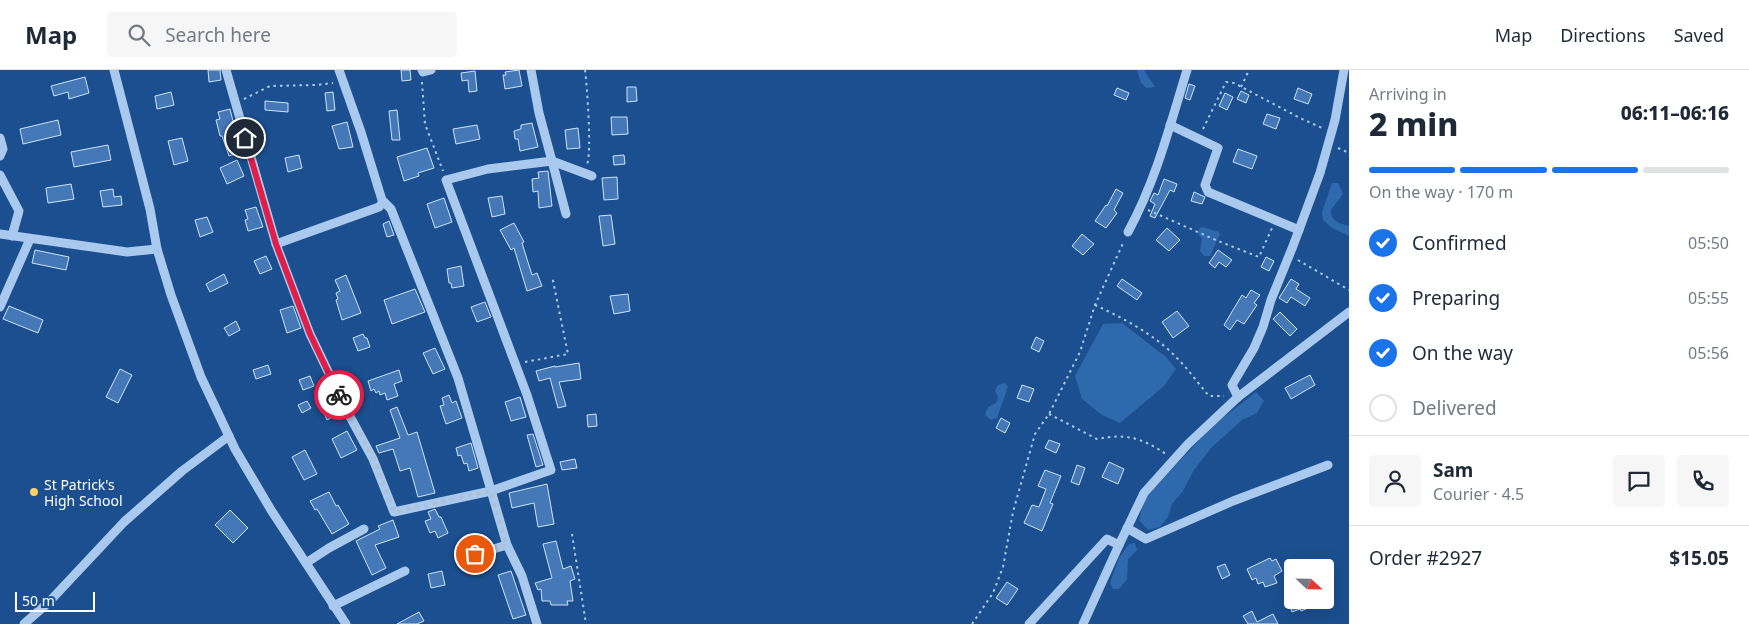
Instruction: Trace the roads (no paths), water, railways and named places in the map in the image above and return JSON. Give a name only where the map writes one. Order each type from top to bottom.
[{"type":"street","points":[[114,70],[150,210],[157,249],[171,295],[198,368],[229,436],[271,510],[346,624]]},
{"type":"street","points":[[226,70],[276,244],[310,334],[347,411],[373,458],[394,512],[491,491],[551,470],[527,395],[446,180],[488,169],[552,161],[592,176]]},
{"type":"street","points":[[339,70],[382,200],[391,209],[458,378],[506,545],[522,576],[536,624]]},
{"type":"street","points":[[531,70],[539,113],[566,214]]},
{"type":"street","points":[[1128,232],[1142,207],[1157,168],[1187,70]]},
{"type":"street","points":[[1236,393],[1232,385],[1254,348],[1263,327],[1270,300],[1320,173],[1332,132],[1344,70]]},
{"type":"street","points":[[1170,125],[1218,148],[1205,185],[1208,192],[1299,230]]},
{"type":"street","points":[[0,138],[2,149],[0,156]]},
{"type":"street","points":[[0,175],[19,211],[12,236]]},
{"type":"street","points":[[276,244],[379,207],[384,202]]},
{"type":"street","points":[[0,234],[127,252],[157,249]]},
{"type":"street","points":[[0,307],[30,239]]},
{"type":"street","points":[[1083,624],[1144,493],[1236,393],[1349,312]]},
{"type":"street","points":[[24,624],[49,602],[124,522],[182,471],[229,436]]},
{"type":"street","points":[[1127,528],[1146,540],[1233,501],[1328,465]]},
{"type":"street","points":[[306,563],[364,529]]},
{"type":"street","points":[[1029,624],[1107,539],[1119,545]]},
{"type":"street","points":[[459,559],[506,545]]},
{"type":"street","points":[[333,606],[405,571]]},
{"type":"place","name":"St Patrick's High School","points":[[34,492]]}]
